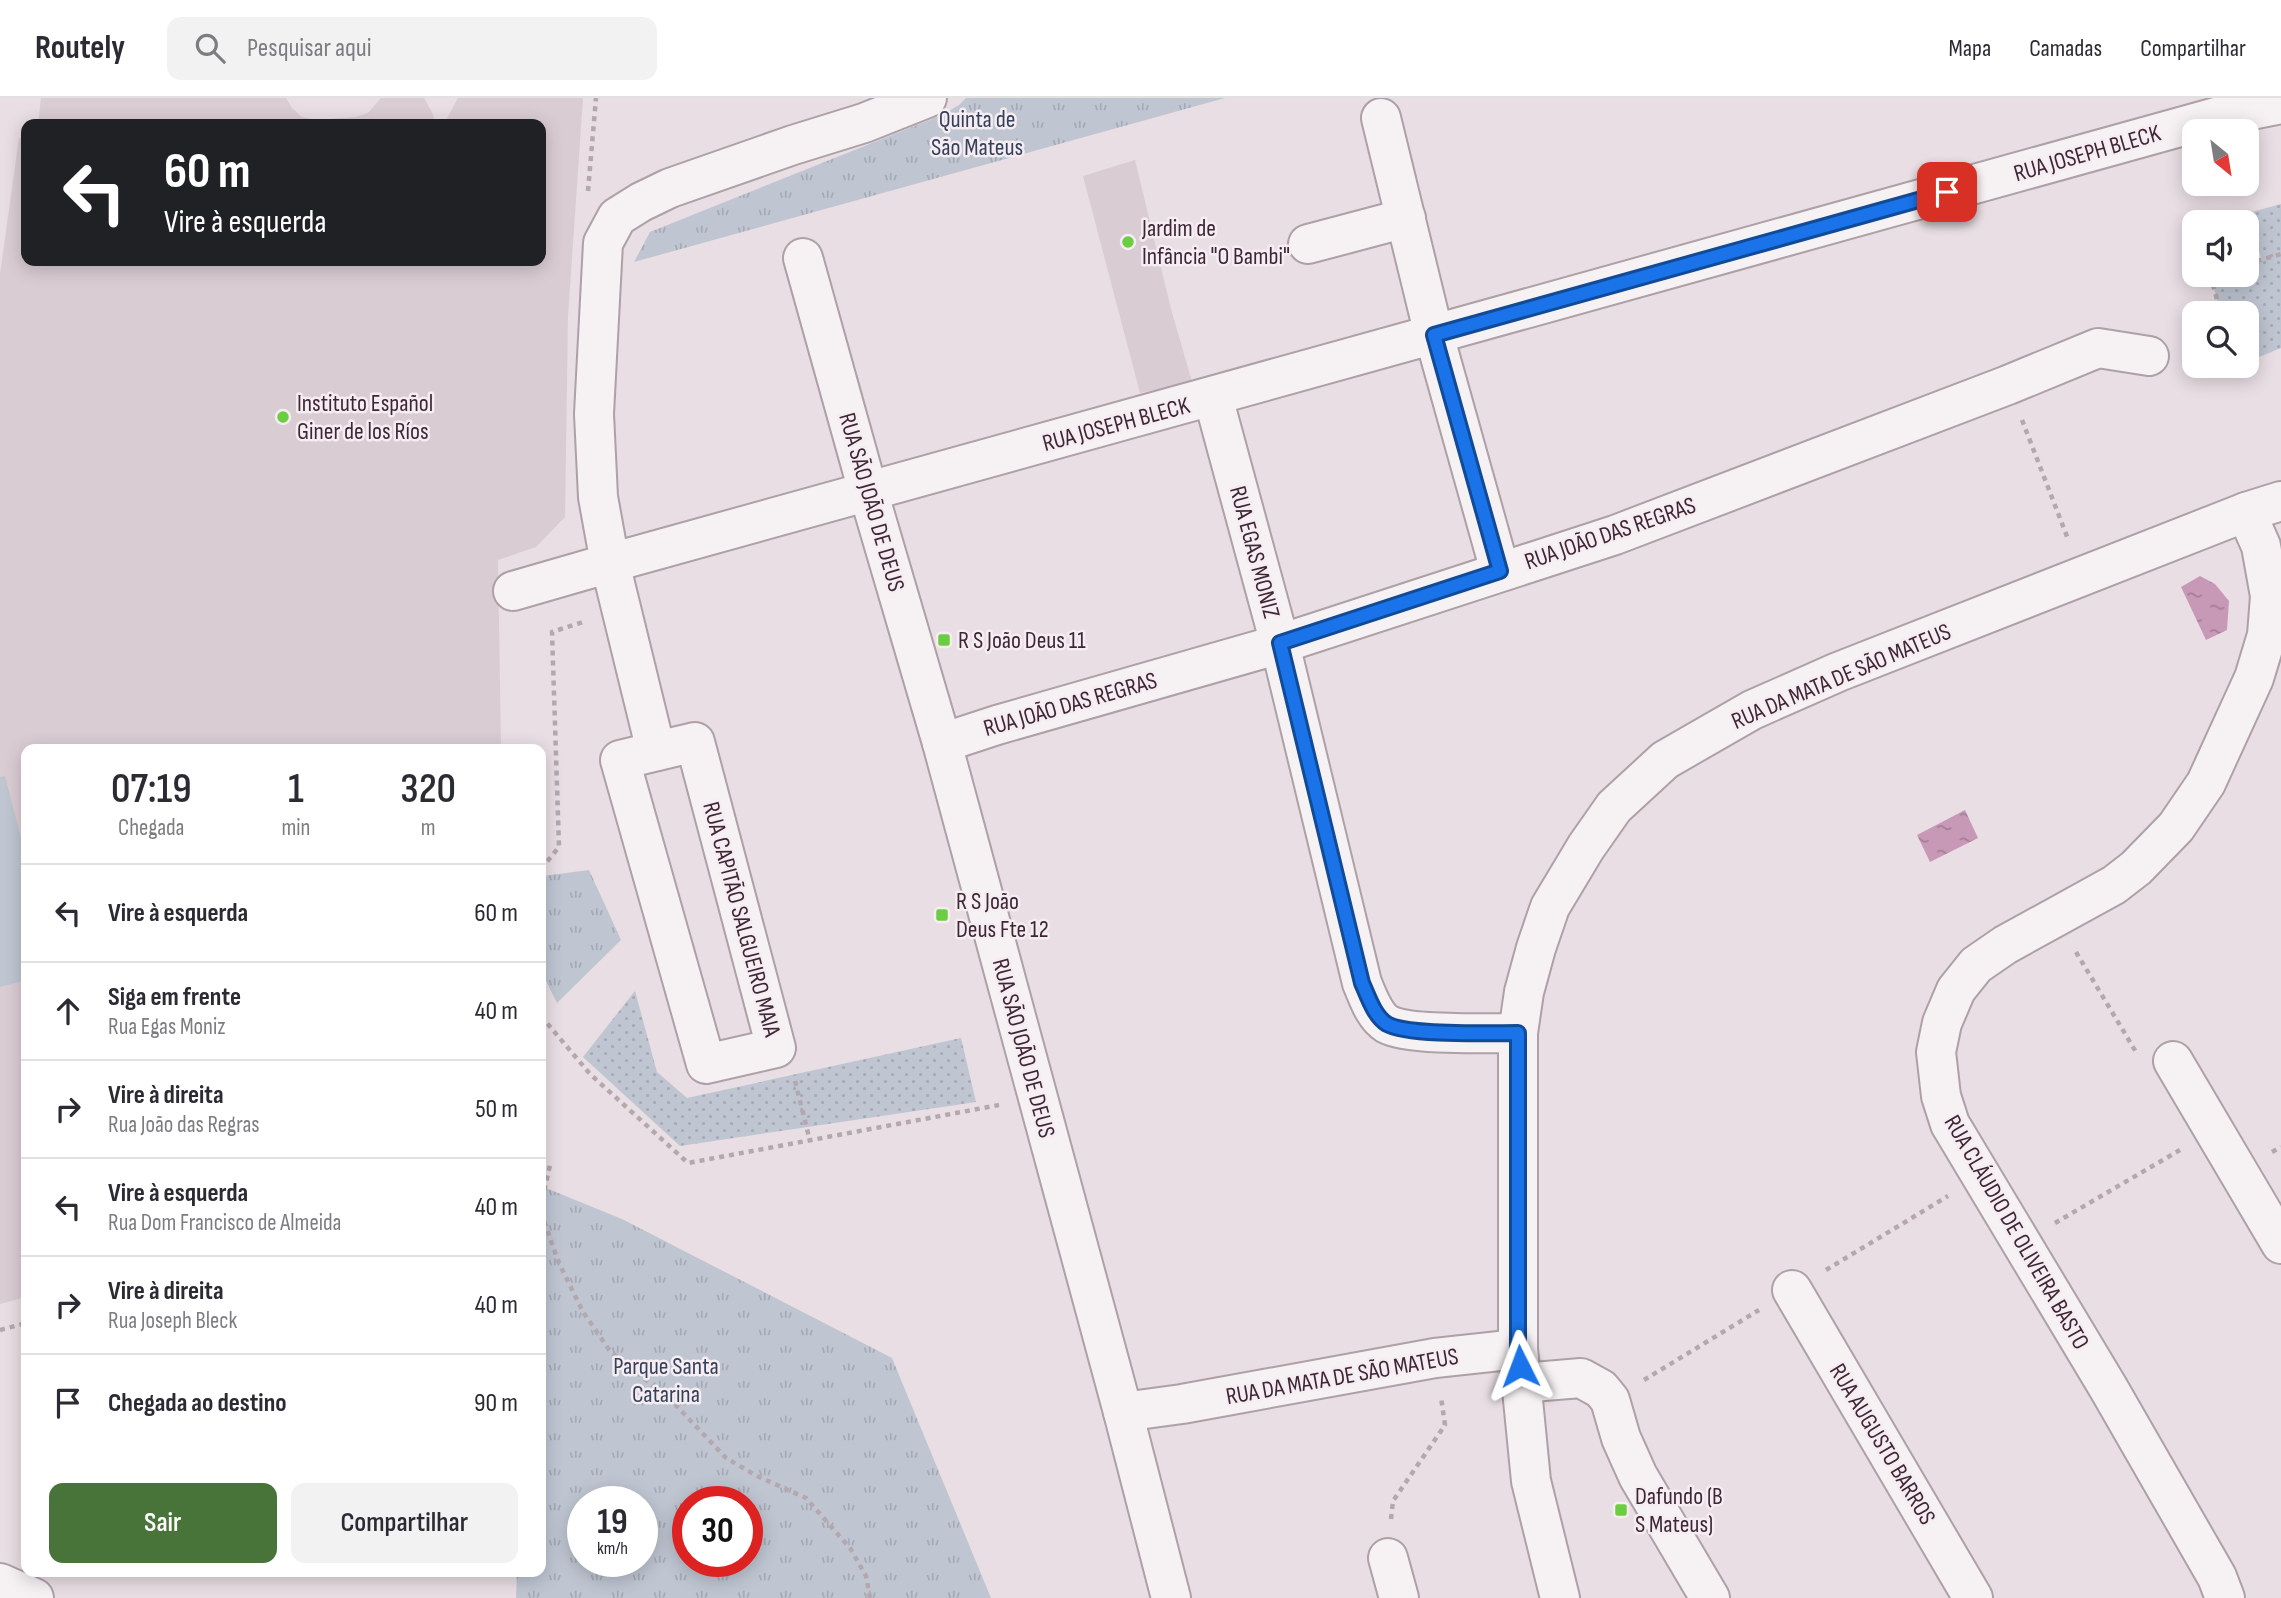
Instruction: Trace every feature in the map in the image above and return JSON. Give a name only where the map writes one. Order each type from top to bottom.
[{"type":"street","points":[[656,751],[620,610],[598,497],[594,414],[603,243],[617,218],[641,202],[670,188],[864,123],[927,98]]},
{"type":"street","name":"RUA JOSEPH BLECK","points":[[513,591],[2216,117],[2281,104]]},
{"type":"street","points":[[1381,118],[1434,335],[1500,571]]},
{"type":"street","points":[[1308,244],[1406,218]]},
{"type":"street","name":"RUA SÃO JOÃO DE DEUS","points":[[803,258],[942,743],[1171,1598]]},
{"type":"street","name":"RUA JOÃO DAS REGRAS","points":[[942,743],[1280,643],[1615,535],[2098,348],[2149,356]]},
{"type":"street","name":"RUA EGAS MONIZ","points":[[1213,397],[1280,643],[1362,983],[1372,1007],[1386,1023],[1408,1030],[1518,1033]]},
{"type":"street","name":"RUA DA MATA DE SÃO MATEUS","points":[[1123,1412],[1182,1404],[1435,1358],[1519,1366],[1518,1033],[1524,992],[1535,948],[1550,906],[1614,807],[1665,760],[1752,710],[1826,677],[2263,507]]},
{"type":"street","name":"RUA CLÁUDIO DE OLIVEIRA BASTO","points":[[2225,1598],[2217,1577],[2116,1401],[1950,1124],[1941,1096],[1936,1052],[1942,1023],[1956,989],[1976,965],[2005,945],[2114,886],[2136,868],[2176,827],[2211,772],[2254,678],[2267,635],[2270,596],[2261,546],[2263,507]]},
{"type":"street","name":"RUA CAPITÃO SALGUEIRO MAIA","points":[[695,742],[776,1048],[706,1064],[620,760],[656,751],[695,742]]},
{"type":"street","points":[[2157,1062],[2214,1130],[2281,1244]]},
{"type":"street","name":"RUA AUGUSTO BARROS","points":[[1792,1290],[1973,1598]]},
{"type":"street","points":[[1560,1598],[1531,1481],[1519,1366],[1581,1378],[1601,1389],[1610,1400],[1621,1438],[1638,1476],[1710,1598]]},
{"type":"street","points":[[1388,1558],[1399,1598]]},
{"type":"street","points":[[0,1583],[34,1598]]},
{"type":"path","points":[[587,190],[596,98]]},
{"type":"path","points":[[2259,260],[2281,254]]},
{"type":"path","points":[[2008,385],[2083,576]]},
{"type":"path","points":[[546,863],[559,847],[552,632],[620,610]]},
{"type":"path","points":[[2056,918],[2157,1062]]},
{"type":"path","points":[[546,1022],[590,1074],[688,1163],[970,1111]]},
{"type":"path","points":[[776,1048],[795,1081],[810,1141]]},
{"type":"path","points":[[2021,1242],[2214,1130]]},
{"type":"path","points":[[546,1166],[551,1165],[546,1185]]},
{"type":"path","points":[[546,1225],[563,1271],[583,1312],[610,1351],[672,1401],[726,1458],[757,1476],[806,1498],[850,1548],[866,1576],[870,1598]]},
{"type":"path","points":[[0,1330],[21,1324]]},
{"type":"path","points":[[1393,1501],[1445,1425]]},
{"type":"shaded area","points":[[41,98],[286,98],[302,117],[311,119],[39,119]]},
{"type":"shaded area","points":[[381,98],[424,98],[433,119],[329,119],[368,113]]},
{"type":"shaded area","name":"Instituto Español Giner de los Ríos","points":[[458,98],[583,98],[568,316],[565,517],[536,547],[498,560],[501,744],[21,744],[21,1298],[0,1304],[0,274],[19,138],[21,266],[546,266],[546,119],[447,119]]},
{"type":"shaded area","name":"Jardim de Infância \"O Bambi\"","points":[[1135,160],[1171,309],[1192,382],[1140,393],[1083,176]]},
{"type":"green space","name":"Quinta de São Mateus","points":[[966,98],[1225,98],[634,262],[650,232],[942,115]]},
{"type":"green space","points":[[2281,204],[2281,348],[2259,357],[2259,301],[2218,301],[2213,287],[2259,287],[2259,262],[2262,261],[2259,251],[2259,210]]},
{"type":"green space","points":[[5,776],[21,838],[21,981],[0,987],[0,777]]},
{"type":"green space","points":[[589,870],[621,940],[557,1003],[546,981],[546,876]]},
{"type":"green space","points":[[635,991],[657,1072],[687,1098],[961,1038],[976,1102],[680,1146],[583,1057]]},
{"type":"green space","name":"Parque Santa Catarina","points":[[546,1188],[622,1219],[892,1358],[991,1598],[516,1598],[517,1577],[546,1577]]},
{"type":"water","points":[[2200,576],[2215,584],[2229,601],[2227,630],[2206,640],[2181,587]]},
{"type":"water","points":[[1965,810],[1978,838],[1930,862],[1917,835]]},
{"type":"place","name":"Jardim de Infância \"O Bambi\"","points":[[1128,242]]},
{"type":"place","name":"Instituto Español Giner de los Ríos","points":[[283,417]]},
{"type":"place","name":"R S João Deus 11","points":[[944,640]]},
{"type":"place","name":"R S João Deus Fte 12","points":[[942,915]]},
{"type":"place","name":"Dafundo (B S Mateus)","points":[[1621,1510]]},
{"type":"route","points":[[1520,1366],[1518,1033],[1408,1030],[1386,1023],[1372,1007],[1362,983],[1280,643],[1500,571],[1434,335],[1947,192]]}]
